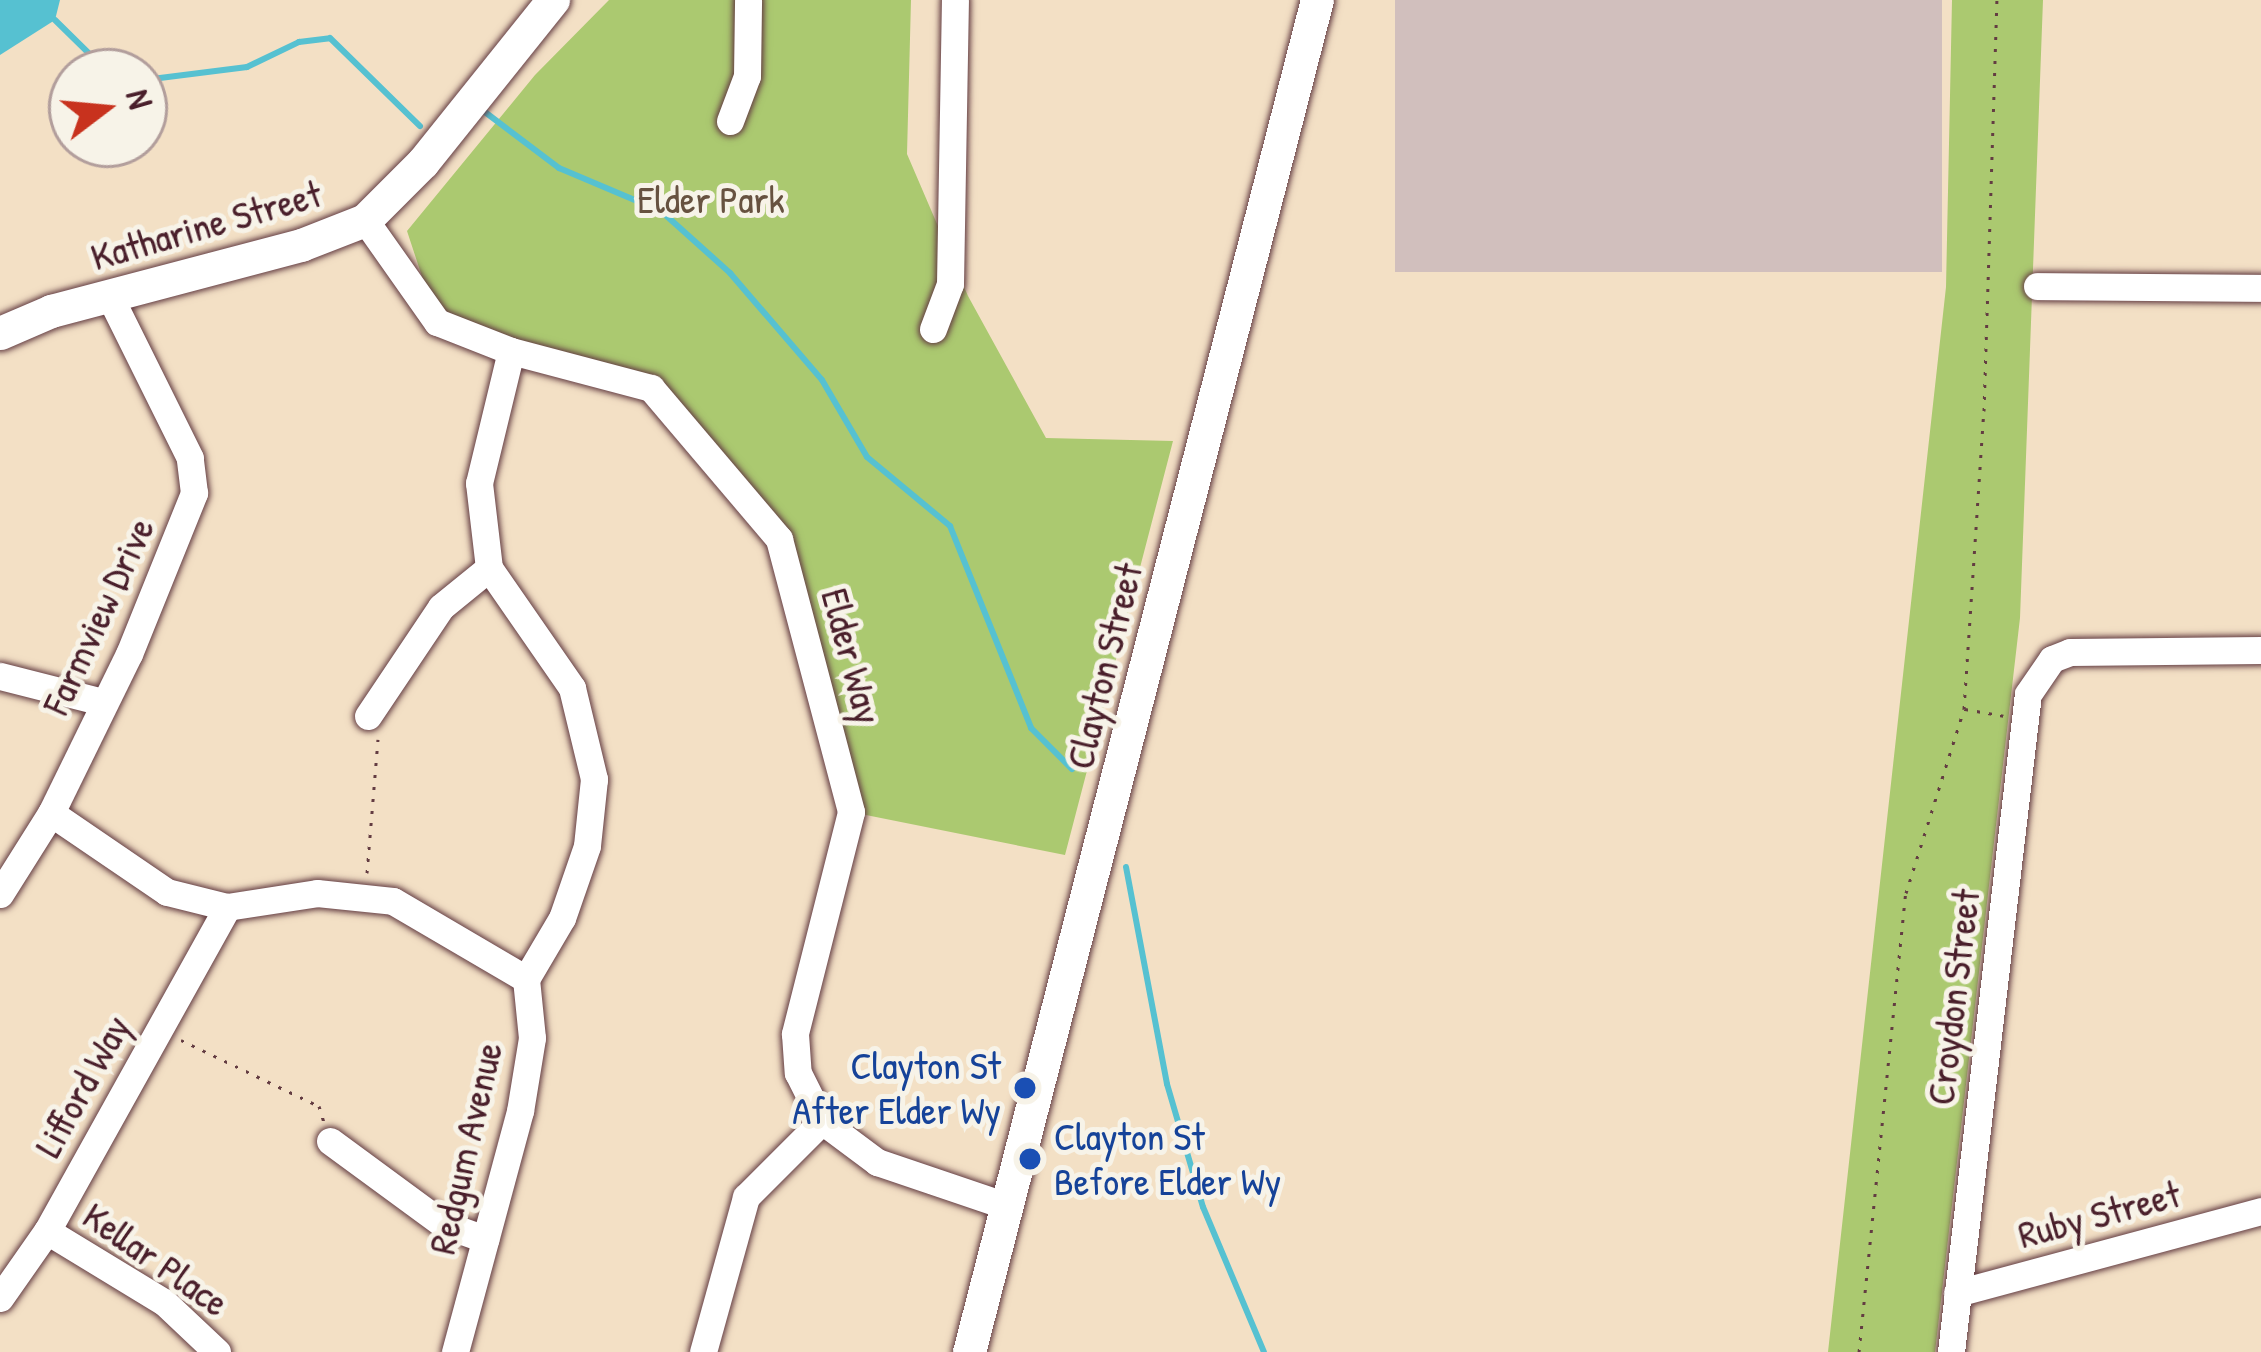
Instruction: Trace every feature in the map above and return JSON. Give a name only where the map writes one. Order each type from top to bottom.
[{"type":"main road","name":"Katharine Street","points":[[0,333],[365,220],[423,162],[553,0]]},
{"type":"main road","name":"Clayton Street","points":[[969,1352],[1317,0]]},
{"type":"street","points":[[730,121],[747,76],[748,0]]},
{"type":"street","points":[[933,329],[950,284],[955,0]]},
{"type":"street","name":"Elder Way","points":[[365,220],[437,322],[511,351],[650,388],[779,539],[850,812],[795,1034],[798,1073],[822,1121]]},
{"type":"street","points":[[2037,286],[2261,288]]},
{"type":"street","name":"Farmview Drive","points":[[0,894],[51,813],[194,494],[190,458],[110,297]]},
{"type":"street","points":[[51,813],[167,892],[226,907],[317,893],[393,902],[526,979],[562,918],[587,846],[594,779],[572,688],[489,568],[479,483],[511,351]]},
{"type":"street","points":[[368,716],[441,608],[489,568]]},
{"type":"street","name":"Croydon Street","points":[[1951,1352],[2028,694],[2052,659],[2089,651],[2261,650]]},
{"type":"street","points":[[0,676],[104,702]]},
{"type":"street","name":"Lifford Way","points":[[0,1298],[46,1231],[226,907]]},
{"type":"street","name":"Redgum Avenue","points":[[455,1352],[529,1056],[526,979]]},
{"type":"street","points":[[703,1352],[746,1197],[822,1121],[901,1174],[1007,1206]]},
{"type":"street","points":[[330,1142],[443,1224],[485,1239]]},
{"type":"street","name":"Ruby Street","points":[[1958,1293],[2261,1211]]},
{"type":"street","name":"Kellar Place","points":[[46,1231],[164,1302],[217,1352]]},
{"type":"path","points":[[1859,1352],[1906,893],[1964,709],[1984,411],[1997,0]]},
{"type":"path","points":[[1964,709],[2025,720]]},
{"type":"path","points":[[364,898],[380,745],[368,716]]},
{"type":"path","points":[[158,1028],[319,1106],[330,1142]]},
{"type":"shaded area","points":[[1395,0],[1942,0],[1942,272],[1395,272]]},
{"type":"green space","name":"Elder Park","points":[[609,0],[911,0],[907,154],[968,296],[1046,438],[1173,441],[1065,855],[851,812],[779,539],[651,388],[437,322],[407,231],[535,75]]},
{"type":"green space","points":[[1952,0],[2043,0],[2020,618],[1935,1352],[1828,1352],[1946,287]]},
{"type":"water","points":[[0,0],[60,0],[55,20],[0,55]]},
{"type":"waterway","points":[[55,20],[84,48]]},
{"type":"waterway","points":[[168,77],[247,67],[299,42],[330,38],[420,126]]},
{"type":"waterway","points":[[481,109],[559,168],[661,211],[730,273],[822,380],[867,457],[950,526],[1031,728],[1072,769]]},
{"type":"waterway","points":[[1126,867],[1167,1084],[1203,1207],[1264,1352]]},
{"type":"place","name":"Clayton St After Elder Wy","points":[[1025,1088]]},
{"type":"place","name":"Clayton St Before Elder Wy","points":[[1030,1159]]}]
